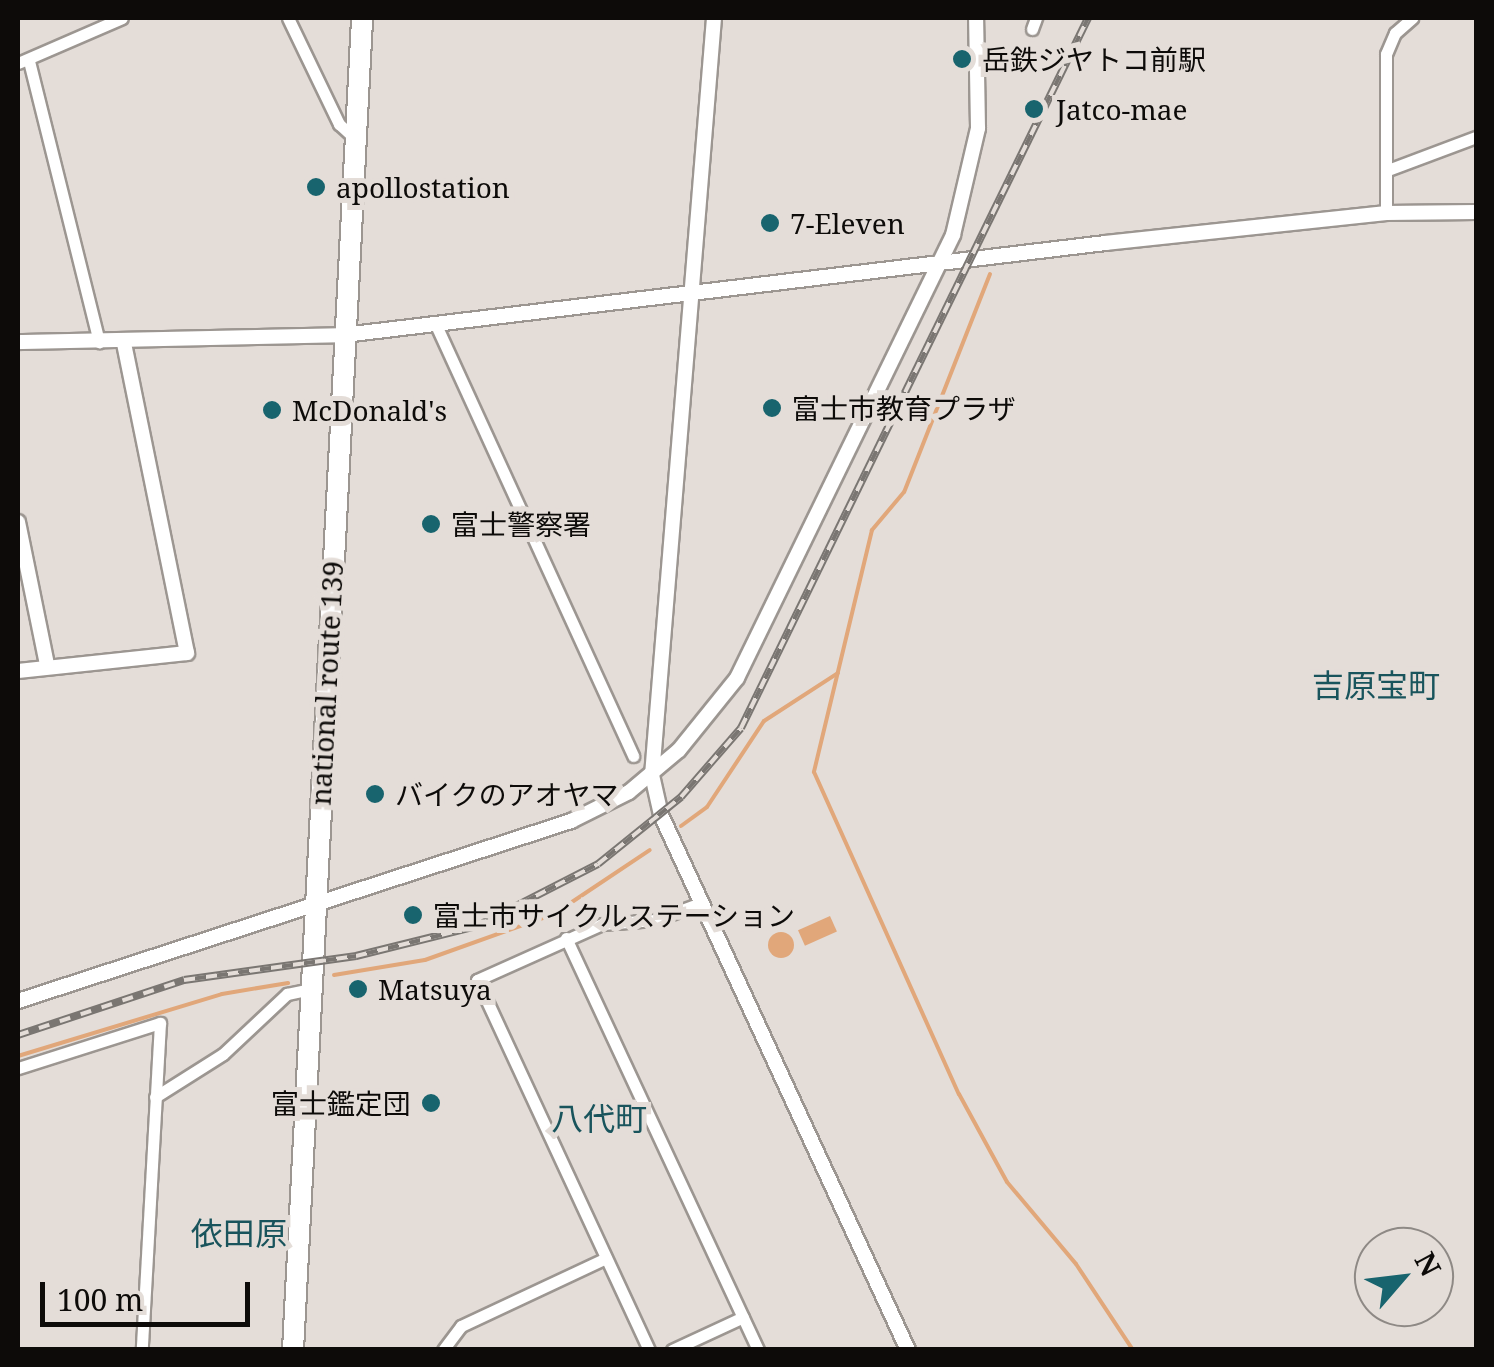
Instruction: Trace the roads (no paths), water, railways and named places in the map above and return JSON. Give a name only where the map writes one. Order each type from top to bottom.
[{"type":"highway","name":"national route 139","points":[[292,1350],[362,18]]},
{"type":"street","points":[[99,342],[23,62],[122,18]]},
{"type":"street","points":[[288,18],[339,124],[357,140]]},
{"type":"street","points":[[714,18],[652,775],[661,815],[700,903],[908,1350]]},
{"type":"street","points":[[18,1001],[571,821],[652,775],[737,678],[936,266],[970,183],[978,128],[976,18]]},
{"type":"street","points":[[1386,213],[1386,54],[1394,34],[1412,18]]},
{"type":"street","points":[[1388,170],[1476,137]]},
{"type":"street","points":[[18,342],[344,335],[1386,213],[1476,212]]},
{"type":"street","points":[[436,325],[633,756]]},
{"type":"street","points":[[18,671],[48,664],[187,654],[189,645],[124,342]]},
{"type":"street","points":[[18,522],[48,664]]},
{"type":"street","points":[[649,1350],[477,980],[602,924],[656,920],[700,903]]},
{"type":"street","points":[[566,938],[758,1350]]},
{"type":"street","points":[[156,1097],[223,1054],[280,999],[311,990]]},
{"type":"street","points":[[18,1068],[160,1024],[142,1350]]},
{"type":"street","points":[[443,1350],[461,1326],[606,1258]]},
{"type":"street","points":[[672,1350],[742,1316]]},
{"type":"waterway","points":[[990,274],[904,492],[872,530],[814,772],[959,1094],[1007,1182],[1076,1264],[1133,1350]]},
{"type":"waterway","points":[[681,826],[707,807],[764,721],[838,673]]},
{"type":"waterway","points":[[334,975],[425,960],[554,914],[650,850]]},
{"type":"waterway","points":[[18,1056],[222,994],[288,983]]},
{"type":"railway","points":[[18,1035],[184,980],[356,956],[477,926],[598,864],[681,797],[741,728],[1088,18]]},
{"type":"place","name":"岳鉄ジヤトコ前駅","points":[[962,59]]},
{"type":"place","name":"Jatco-mae","points":[[1034,109]]},
{"type":"place","name":"apollostation","points":[[316,187]]},
{"type":"place","name":"7-Eleven","points":[[770,223]]},
{"type":"place","name":"富士市教育プラザ","points":[[772,408]]},
{"type":"place","name":"McDonald's","points":[[272,410]]},
{"type":"place","name":"富士警察署","points":[[431,524]]},
{"type":"place","name":"バイクのアオヤマ","points":[[375,794]]},
{"type":"place","name":"富士市サイクルステーション","points":[[413,915]]},
{"type":"place","name":"Matsuya","points":[[358,989]]},
{"type":"place","name":"富士鑑定団","points":[[431,1103]]},
{"type":"district","name":"吉原宝町","points":[[1376,685]]},
{"type":"district","name":"八代町","points":[[599,1118]]},
{"type":"district","name":"依田原","points":[[239,1233]]}]
